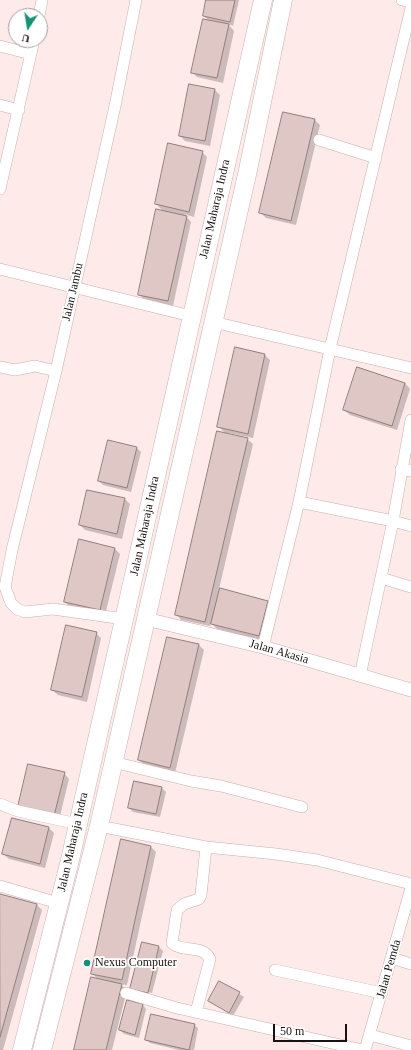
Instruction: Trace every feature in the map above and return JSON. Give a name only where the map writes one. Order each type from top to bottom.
[{"type":"highway","name":"Jalan Maharaja Indra","points":[[22,1050],[78,824],[263,0]]},
{"type":"highway","name":"Jalan Maharaja Indra","points":[[42,1050],[99,826],[248,170],[283,0]]},
{"type":"highway","points":[[209,236],[231,241]]},
{"type":"highway","points":[[49,937],[70,943]]},
{"type":"street","name":"Jalan Jambu","points":[[3,585],[56,371],[115,106],[136,0]]},
{"type":"street","points":[[402,0],[411,2]]},
{"type":"street","points":[[263,647],[300,502],[330,349],[411,8]]},
{"type":"street","points":[[0,46],[31,54]]},
{"type":"street","points":[[0,189],[32,48]]},
{"type":"street","points":[[0,105],[19,110]]},
{"type":"street","points":[[318,140],[376,158]]},
{"type":"street","points":[[0,269],[191,316]]},
{"type":"street","points":[[213,322],[411,368]]},
{"type":"street","points":[[0,367],[15,370],[35,366],[56,371]]},
{"type":"street","points":[[360,676],[393,521],[406,470],[411,420]]},
{"type":"street","points":[[300,502],[411,526]]},
{"type":"street","points":[[381,578],[411,587]]},
{"type":"street","points":[[3,585],[11,602],[17,609],[25,612],[53,609],[124,619]]},
{"type":"street","name":"Jalan Akasia","points":[[146,619],[263,647],[411,690]]},
{"type":"street","points":[[113,762],[221,786],[302,807]]},
{"type":"street","points":[[0,804],[18,811],[78,824]]},
{"type":"street","points":[[99,826],[206,847],[317,860],[411,884]]},
{"type":"street","points":[[196,1012],[210,959],[208,954],[178,947],[172,942],[177,910],[184,904],[199,899],[201,896],[206,847]]},
{"type":"street","points":[[0,886],[58,903]]},
{"type":"street","name":"Jalan Pemda","points":[[364,1050],[382,993],[411,888]]},
{"type":"street","points":[[392,958],[411,964]]},
{"type":"street","points":[[275,970],[382,993]]},
{"type":"street","points":[[126,993],[196,1012],[364,1050]]},
{"type":"street","points":[[370,1034],[411,1046]]},
{"type":"building","points":[[206,0],[235,0],[230,22],[203,16]]},
{"type":"building","points":[[203,19],[229,24],[217,78],[191,73]]},
{"type":"building","points":[[189,84],[215,89],[205,141],[179,136]]},
{"type":"building","points":[[283,112],[315,119],[291,221],[259,213]]},
{"type":"building","points":[[168,143],[203,151],[189,212],[155,204]]},
{"type":"building","points":[[156,209],[187,216],[168,301],[138,295]]},
{"type":"building","points":[[235,347],[265,354],[248,434],[217,427]]},
{"type":"building","points":[[357,367],[405,383],[392,426],[343,410]]},
{"type":"building","points":[[217,431],[248,438],[205,622],[175,615]]},
{"type":"building","points":[[108,440],[137,447],[127,488],[98,481]]},
{"type":"building","points":[[87,490],[125,498],[117,534],[79,525]]},
{"type":"building","points":[[79,539],[115,548],[100,610],[64,602]]},
{"type":"building","points":[[220,588],[268,601],[259,636],[211,624]]},
{"type":"building","points":[[66,625],[97,632],[82,697],[51,690]]},
{"type":"building","points":[[167,637],[199,644],[170,768],[138,760]]},
{"type":"building","points":[[28,764],[65,772],[54,816],[18,807]]},
{"type":"building","points":[[134,781],[162,787],[156,814],[128,808]]},
{"type":"building","points":[[12,818],[49,827],[40,864],[2,854]]},
{"type":"building","points":[[121,839],[151,846],[122,980],[91,974]]},
{"type":"building","points":[[0,894],[37,904],[0,1037]]},
{"type":"building","points":[[142,942],[159,946],[148,993],[130,989]]},
{"type":"building","points":[[91,977],[122,984],[106,1050],[74,1050]]},
{"type":"building","points":[[219,981],[240,992],[229,1013],[208,1001]]},
{"type":"building","points":[[127,1000],[143,1004],[135,1035],[119,1030]]},
{"type":"building","points":[[151,1014],[195,1024],[189,1050],[145,1040]]},
{"type":"place","name":"Nexus Computer","points":[[87,963]]}]
